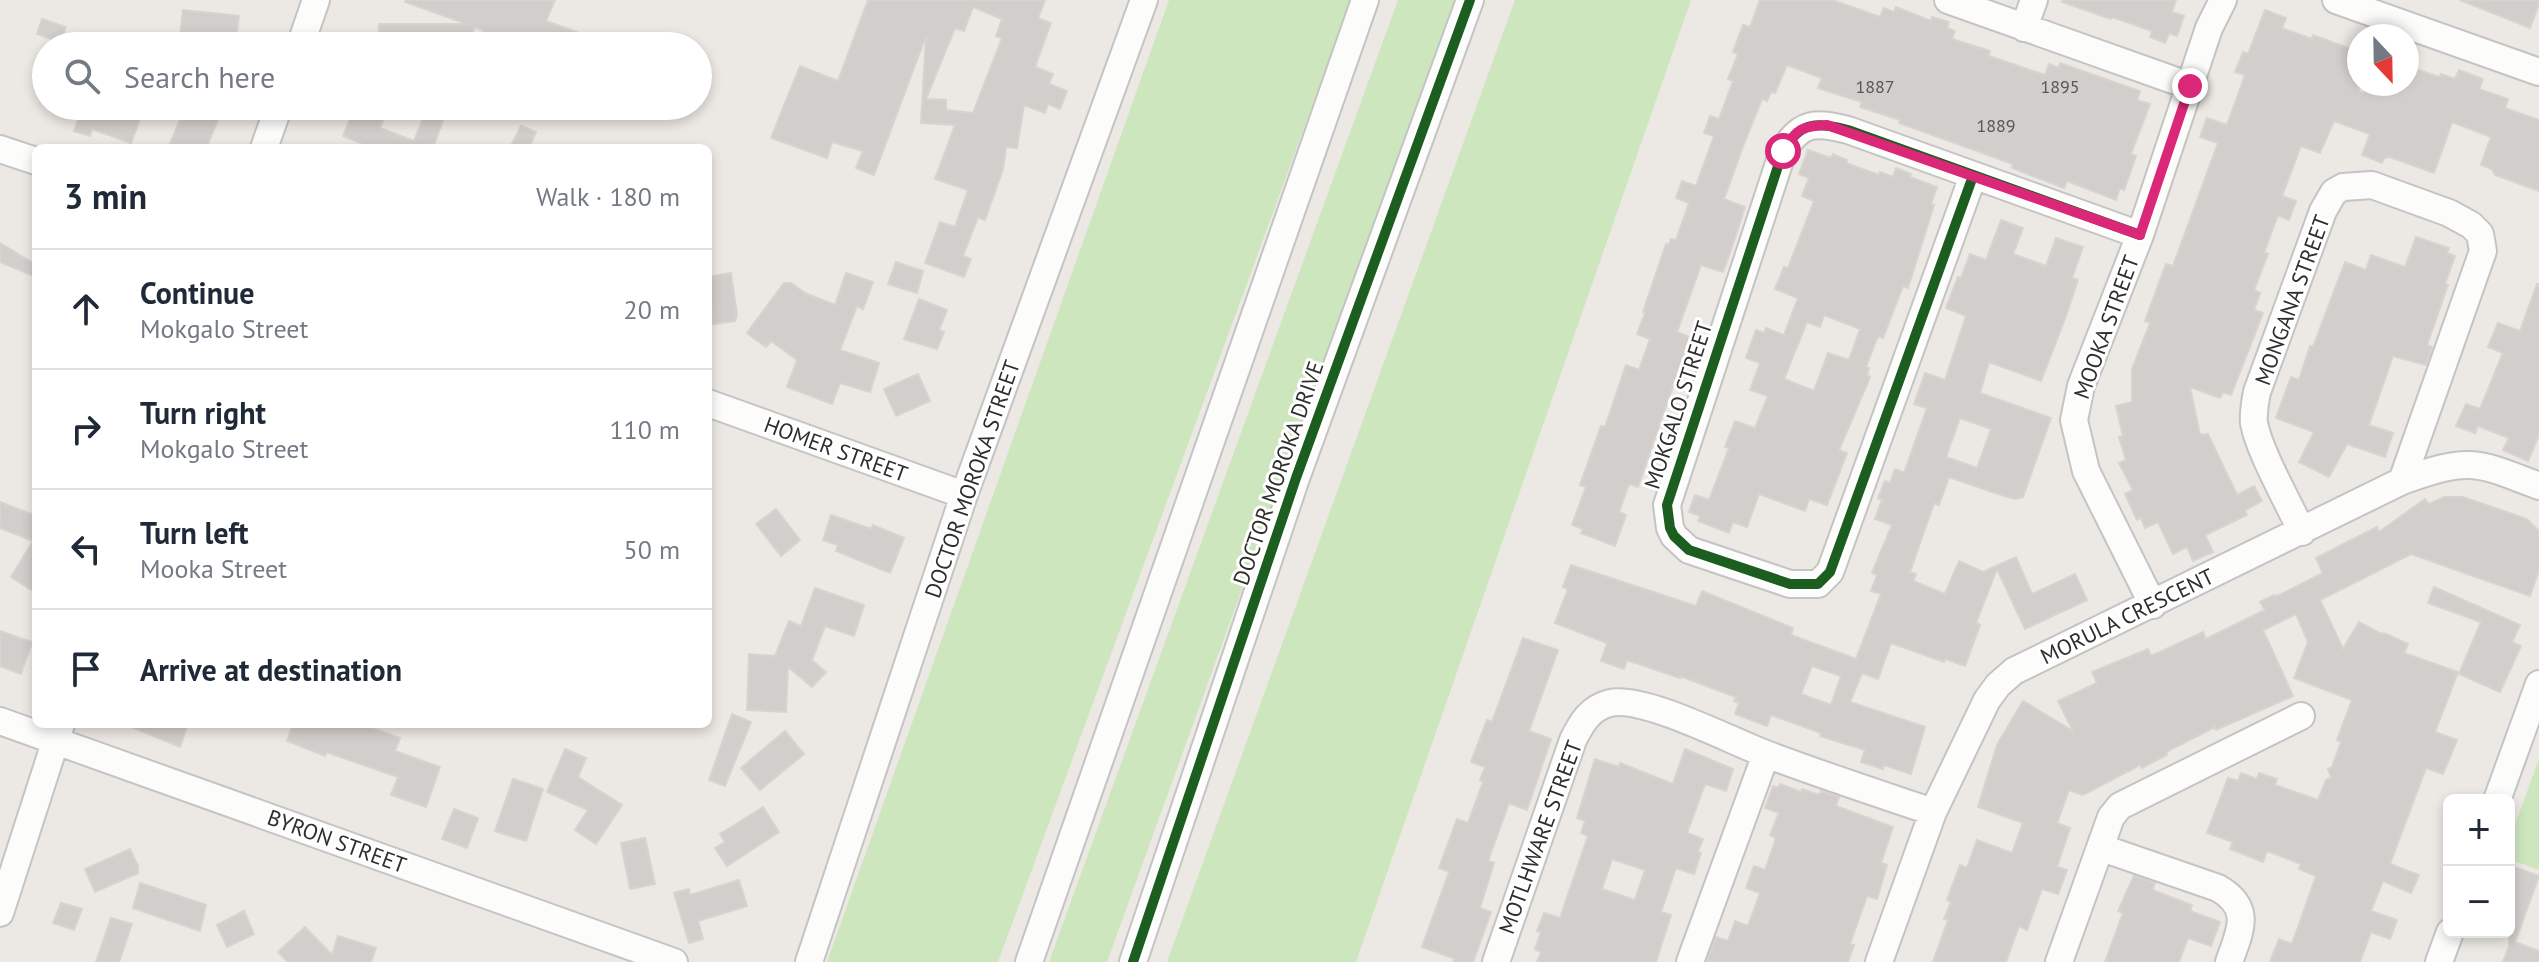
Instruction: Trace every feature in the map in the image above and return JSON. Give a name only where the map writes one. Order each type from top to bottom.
[{"type":"street","points":[[305,32],[316,0]]},
{"type":"street","name":"DOCTOR MOROKA STREET","points":[[809,962],[964,495],[1144,0]]},
{"type":"street","points":[[1029,962],[1365,0]]},
{"type":"street","name":"DOCTOR MOROKA DRIVE","points":[[1133,962],[1296,478],[1470,0]]},
{"type":"street","points":[[1948,0],[2190,86]]},
{"type":"street","points":[[2024,28],[2034,0]]},
{"type":"street","name":"MOOKA STREET","points":[[2153,605],[2086,471],[2074,420],[2081,386],[2140,235],[2209,28],[2223,0]]},
{"type":"street","points":[[2336,0],[2539,72]]},
{"type":"street","points":[[265,144],[274,120]]},
{"type":"street","name":"MOKGALO STREET","points":[[1973,176],[1830,572],[1818,584],[1790,584],[1689,550],[1670,528],[1667,505],[1783,151],[1792,136],[1806,126],[1827,125],[1973,176],[2140,235]]},
{"type":"street","points":[[0,149],[32,160]]},
{"type":"street","name":"MONGANA STREET","points":[[2302,532],[2254,425],[2257,392],[2323,211],[2334,192],[2354,184],[2372,185],[2460,219],[2480,234],[2483,251],[2402,481]]},
{"type":"street","name":"HOMER STREET","points":[[712,404],[964,495]]},
{"type":"street","name":"MORULA CRESCENT","points":[[1879,962],[1933,812],[1975,721],[1998,685],[2014,671],[2402,481],[2438,469],[2472,464],[2489,467],[2539,486]]},
{"type":"street","points":[[2499,794],[2539,684]]},
{"type":"street","name":"MOTLHWARE STREET","points":[[1496,962],[1573,740],[1582,721],[1592,710],[1612,702],[1629,702],[1651,708],[1766,754],[1933,812]]},
{"type":"street","points":[[2059,962],[2111,817],[2120,806],[2301,716]]},
{"type":"street","name":"BYRON STREET","points":[[0,721],[32,727]]},
{"type":"street","name":"BYRON STREET","points":[[37,728],[58,732],[674,962]]},
{"type":"street","points":[[0,913],[58,732]]},
{"type":"street","points":[[1690,962],[1766,754]]},
{"type":"street","points":[[2102,848],[2218,888],[2230,895],[2242,916],[2229,962]]},
{"type":"street","points":[[2441,962],[2448,938]]},
{"type":"green space","points":[[1169,0],[1351,0],[998,962],[827,962]]},
{"type":"green space","points":[[1398,0],[1455,0],[1107,962],[1049,962]]},
{"type":"green space","points":[[1515,0],[1691,0],[1356,962],[1167,962]]},
{"type":"green space","points":[[2539,759],[2539,870],[2515,861],[2515,825]]},
{"type":"building","points":[[555,0],[546,21],[576,32],[486,32],[475,27],[473,32],[379,32],[379,24],[467,24],[405,2]]},
{"type":"building","points":[[868,0],[1045,0],[1038,18],[1051,23],[1035,67],[1053,74],[1049,84],[1067,91],[1060,109],[1048,104],[1045,113],[1024,105],[1017,148],[1006,147],[1003,169],[985,220],[978,217],[963,256],[971,259],[964,277],[925,263],[940,222],[955,227],[968,190],[935,179],[955,125],[921,123],[926,36],[874,175],[856,168],[863,151],[832,142],[827,158],[771,138],[800,66],[838,81]],"holes":[[[973,7],[1002,19],[996,36],[1002,38],[973,113],[946,110],[946,100],[926,99],[955,28],[964,31]]]},
{"type":"building","points":[[1760,0],[1832,0],[1880,17],[1884,8],[1894,12],[1896,7],[1931,21],[1932,17],[1949,22],[1947,28],[1955,31],[1952,39],[1990,51],[1989,56],[2045,75],[2049,64],[2059,68],[2060,63],[2140,91],[2137,100],[2150,104],[2131,154],[2136,156],[2124,190],[2120,188],[2116,200],[2067,181],[2064,188],[2012,168],[2013,164],[1860,107],[1862,102],[1818,88],[1822,78],[1787,65],[1775,93],[1771,92],[1767,101],[1762,99],[1724,199],[1745,207],[1723,272],[1701,265],[1677,332],[1690,337],[1638,487],[1629,484],[1619,512],[1626,515],[1615,546],[1581,533],[1583,529],[1572,525],[1586,487],[1580,485],[1601,426],[1605,427],[1626,365],[1639,370],[1650,339],[1637,334],[1643,312],[1666,244],[1669,245],[1671,239],[1676,240],[1689,203],[1676,198],[1682,181],[1696,186],[1714,136],[1704,133],[1710,116],[1719,119],[1733,81],[1728,79],[1738,54],[1733,52],[1743,25],[1750,27]]},
{"type":"building","points":[[2063,0],[2176,0],[2172,12],[2184,16],[2177,36],[2169,33],[2165,43],[2150,37],[2152,31]]},
{"type":"building","points":[[2460,0],[2539,0],[2539,4],[2530,28]]},
{"type":"building","points":[[183,10],[239,16],[237,32],[181,32]]},
{"type":"building","points":[[2265,10],[2286,18],[2282,28],[2347,48],[2347,96],[2419,96],[2419,70],[2455,79],[2459,70],[2483,79],[2479,89],[2508,99],[2505,108],[2539,120],[2539,191],[2495,175],[2492,169],[2481,165],[2491,137],[2452,122],[2434,173],[2390,157],[2384,158],[2382,163],[2362,155],[2370,134],[2334,121],[2320,153],[2301,146],[2282,196],[2296,201],[2289,220],[2278,215],[2264,253],[2268,254],[2254,290],[2260,293],[2254,310],[2263,313],[2231,395],[2223,392],[2220,398],[2190,387],[2200,435],[2208,434],[2237,495],[2254,486],[2262,501],[2245,510],[2247,515],[2205,535],[2213,552],[2193,561],[2187,547],[2173,554],[2158,522],[2145,528],[2141,518],[2137,520],[2125,494],[2133,490],[2119,463],[2126,460],[2119,437],[2123,436],[2116,406],[2132,402],[2132,369],[2150,323],[2145,321],[2166,264],[2173,266],[2218,143],[2200,137],[2207,118],[2227,125],[2245,75],[2235,72],[2243,52],[2248,54]]},
{"type":"building","points":[[42,19],[66,27],[64,32],[38,32]]},
{"type":"building","points":[[78,120],[140,120],[131,143],[92,129],[90,136],[74,131]]},
{"type":"building","points":[[180,120],[218,120],[208,144],[170,144]]},
{"type":"building","points":[[349,120],[383,120],[380,128],[414,141],[422,120],[443,120],[434,144],[363,144],[343,136]]},
{"type":"building","points":[[521,126],[536,132],[531,144],[512,144]]},
{"type":"building","points":[[1808,150],[1831,158],[1833,154],[1847,160],[1846,163],[1879,175],[1880,172],[1893,177],[1896,168],[1937,187],[1908,288],[1903,286],[1883,338],[1878,336],[1866,367],[1869,368],[1867,375],[1870,377],[1839,450],[1847,453],[1827,505],[1809,499],[1805,511],[1759,494],[1747,527],[1733,522],[1729,533],[1698,521],[1700,516],[1689,512],[1695,495],[1709,500],[1729,448],[1725,447],[1735,421],[1755,428],[1768,396],[1750,390],[1760,363],[1746,358],[1756,330],[1764,333],[1766,328],[1786,336],[1798,298],[1775,289],[1784,267],[1788,268],[1814,201],[1802,196],[1809,178],[1799,174]],"holes":[[[1824,315],[1860,329],[1849,360],[1828,353],[1814,391],[1784,379],[1807,322],[1820,327]]]},
{"type":"building","points":[[2001,220],[2023,228],[2013,254],[2046,266],[2056,238],[2083,247],[2072,278],[2078,280],[2041,381],[1989,362],[1980,393],[2051,418],[2023,497],[2015,499],[1949,477],[1939,505],[1934,503],[1910,572],[1916,574],[1913,581],[1945,594],[1959,561],[1983,572],[2016,557],[2032,594],[2075,574],[2087,600],[2025,629],[1997,569],[1976,623],[1980,625],[1965,666],[1945,659],[1944,662],[1891,643],[1878,679],[1862,673],[1850,702],[1925,727],[1911,774],[1884,765],[1883,769],[1861,762],[1865,750],[1820,736],[1821,733],[1771,715],[1767,726],[1735,714],[1739,703],[1734,701],[1736,697],[1680,676],[1627,660],[1624,669],[1601,661],[1607,643],[1555,623],[1568,589],[1563,587],[1571,565],[1696,606],[1702,591],[1793,628],[1791,635],[1856,659],[1881,594],[1871,591],[1877,575],[1872,573],[1892,525],[1875,519],[1882,500],[1878,498],[1885,481],[1890,483],[1895,469],[1904,473],[1927,408],[1914,404],[1925,373],[1945,380],[1966,316],[1946,308],[1958,277],[1961,278],[1970,254],[1986,260]],"holes":[[[1960,418],[1991,429],[1977,468],[1946,457]],[[1812,666],[1841,676],[1831,705],[1801,694]]]},
{"type":"building","points":[[2416,237],[2449,248],[2447,253],[2455,256],[2427,345],[2432,347],[2426,365],[2393,356],[2369,425],[2393,433],[2385,457],[2347,444],[2329,477],[2299,462],[2314,432],[2276,418],[2291,377],[2299,380],[2345,262],[2366,270],[2371,255],[2405,267]]},
{"type":"building","points":[[0,243],[32,263],[32,275],[0,262]]},
{"type":"building","points":[[896,262],[923,271],[917,293],[888,284]]},
{"type":"building","points":[[731,273],[737,315],[735,321],[713,324],[712,276]]},
{"type":"building","points":[[846,273],[873,282],[863,309],[857,306],[840,350],[879,363],[870,392],[840,383],[832,404],[787,387],[797,360],[771,341],[766,347],[747,333],[784,283],[791,283],[805,293],[835,305]]},
{"type":"building","points":[[2537,284],[2539,435],[2528,461],[2503,450],[2509,438],[2478,426],[2475,433],[2456,426],[2466,404],[2480,409],[2503,353],[2488,347],[2498,323],[2520,331]]},
{"type":"building","points":[[919,299],[947,310],[939,330],[944,332],[937,349],[904,339]]},
{"type":"building","points":[[918,374],[930,401],[896,416],[884,389]]},
{"type":"building","points":[[2444,497],[2463,497],[2527,519],[2539,531],[2539,570],[2530,596],[2411,554],[2320,600],[2343,649],[2359,622],[2408,644],[2404,653],[2458,672],[2435,732],[2457,740],[2443,774],[2426,768],[2390,864],[2419,875],[2411,893],[2383,881],[2371,911],[2397,920],[2390,939],[2371,932],[2360,962],[2270,962],[2279,939],[2292,944],[2316,876],[2299,869],[2301,864],[2267,851],[2263,862],[2230,849],[2233,842],[2207,833],[2228,778],[2238,781],[2241,773],[2257,779],[2259,773],[2277,779],[2275,785],[2318,800],[2326,780],[2331,777],[2328,769],[2332,767],[2341,742],[2337,740],[2352,700],[2294,678],[2308,642],[2296,614],[2263,630],[2293,696],[2216,730],[2215,727],[2142,768],[2140,765],[2083,795],[2069,790],[2057,823],[2070,828],[2057,867],[2067,870],[2058,894],[2042,889],[2027,930],[2019,926],[2006,962],[1933,962],[1948,920],[1944,919],[1951,902],[1947,900],[1960,865],[1967,868],[1977,840],[2012,853],[2023,823],[1978,807],[1997,745],[2023,701],[2073,731],[2058,701],[2097,683],[2092,672],[2148,649],[2151,656],[2203,632],[2206,639],[2265,610],[2260,602],[2323,573],[2316,558],[2377,527],[2379,532],[2425,499],[2429,504]]},
{"type":"building","points":[[0,502],[32,514],[32,541],[0,528]]},
{"type":"building","points":[[776,509],[800,540],[781,556],[756,524]]},
{"type":"building","points":[[831,515],[871,529],[873,525],[904,538],[890,573],[836,551],[838,545],[823,540]]},
{"type":"building","points":[[32,543],[32,590],[11,577]]},
{"type":"building","points":[[2434,587],[2520,625],[2512,642],[2521,646],[2500,692],[2459,674],[2481,622],[2428,603]]},
{"type":"building","points":[[815,588],[864,605],[854,636],[825,626],[812,660],[826,672],[812,687],[788,667],[786,712],[747,710],[749,654],[775,656],[789,621],[801,626]]},
{"type":"building","points":[[0,631],[32,642],[21,674],[0,666]]},
{"type":"building","points":[[1523,638],[1558,650],[1529,731],[1551,739],[1527,810],[1509,803],[1488,861],[1494,863],[1480,908],[1491,912],[1473,962],[1453,962],[1455,959],[1422,947],[1449,872],[1439,868],[1457,819],[1468,823],[1483,782],[1480,780],[1485,767],[1471,762],[1487,720],[1492,722]]},
{"type":"building","points":[[732,714],[751,722],[725,786],[709,780]]},
{"type":"building","points":[[134,728],[187,728],[180,747]]},
{"type":"building","points":[[292,728],[372,728],[400,738],[395,751],[440,767],[426,807],[391,795],[398,777],[326,752],[325,756],[287,741]]},
{"type":"building","points":[[785,731],[804,754],[760,790],[741,768]]},
{"type":"building","points":[[565,749],[586,758],[578,777],[622,805],[596,844],[575,830],[588,810],[547,792]]},
{"type":"building","points":[[1685,749],[1733,769],[1726,791],[1705,784],[1687,833],[1703,839],[1698,852],[1701,853],[1694,874],[1676,868],[1661,912],[1671,915],[1656,962],[1537,962],[1541,952],[1535,949],[1541,932],[1537,931],[1544,913],[1560,918],[1588,836],[1581,833],[1585,821],[1577,818],[1595,759],[1619,767],[1620,763],[1673,784]],"holes":[[[1612,859],[1645,870],[1635,900],[1602,889]]]},
{"type":"building","points":[[513,779],[543,789],[526,841],[495,831]]},
{"type":"building","points":[[1780,784],[1801,792],[1802,789],[1819,795],[1821,791],[1839,797],[1836,806],[1893,827],[1881,863],[1887,865],[1877,899],[1867,896],[1850,944],[1854,945],[1848,962],[1707,962],[1716,937],[1728,941],[1735,921],[1748,926],[1760,893],[1746,888],[1754,866],[1765,870],[1776,838],[1770,835],[1779,813],[1765,808],[1773,786],[1778,788]]},
{"type":"building","points":[[763,807],[779,832],[727,866],[715,848],[725,842],[720,834]]},
{"type":"building","points":[[454,809],[478,818],[467,848],[442,839]]},
{"type":"building","points":[[645,838],[655,884],[630,889],[621,843]]},
{"type":"building","points":[[130,849],[138,873],[95,892],[85,869]]},
{"type":"building","points":[[2515,867],[2539,876],[2515,942],[2539,951],[2539,962],[2503,962],[2509,938],[2515,938]]},
{"type":"building","points":[[2134,876],[2155,883],[2152,890],[2192,905],[2190,911],[2220,922],[2211,946],[2188,938],[2179,962],[2105,962],[2123,913],[2118,911]]},
{"type":"building","points":[[739,880],[747,906],[698,921],[703,939],[689,943],[674,893],[689,889],[690,895]]},
{"type":"building","points":[[140,883],[206,905],[200,931],[133,908]]},
{"type":"building","points":[[61,903],[82,909],[74,930],[53,923]]},
{"type":"building","points":[[244,911],[254,934],[227,947],[217,925]]},
{"type":"building","points":[[111,918],[132,924],[119,962],[96,962]]},
{"type":"building","points":[[305,927],[332,955],[338,936],[376,948],[371,962],[288,962],[278,952]]},
{"type":"cycle path","points":[[1133,962],[1296,478],[1470,0]]},
{"type":"cycle path","points":[[1973,176],[1830,572],[1818,584],[1790,584],[1689,550],[1670,528],[1667,505],[1783,151],[1803,129],[1818,125],[1848,130],[2140,235]]},
{"type":"route","points":[[1783,151],[1792,136],[1806,126],[1827,125],[2140,235],[2190,86]]}]
